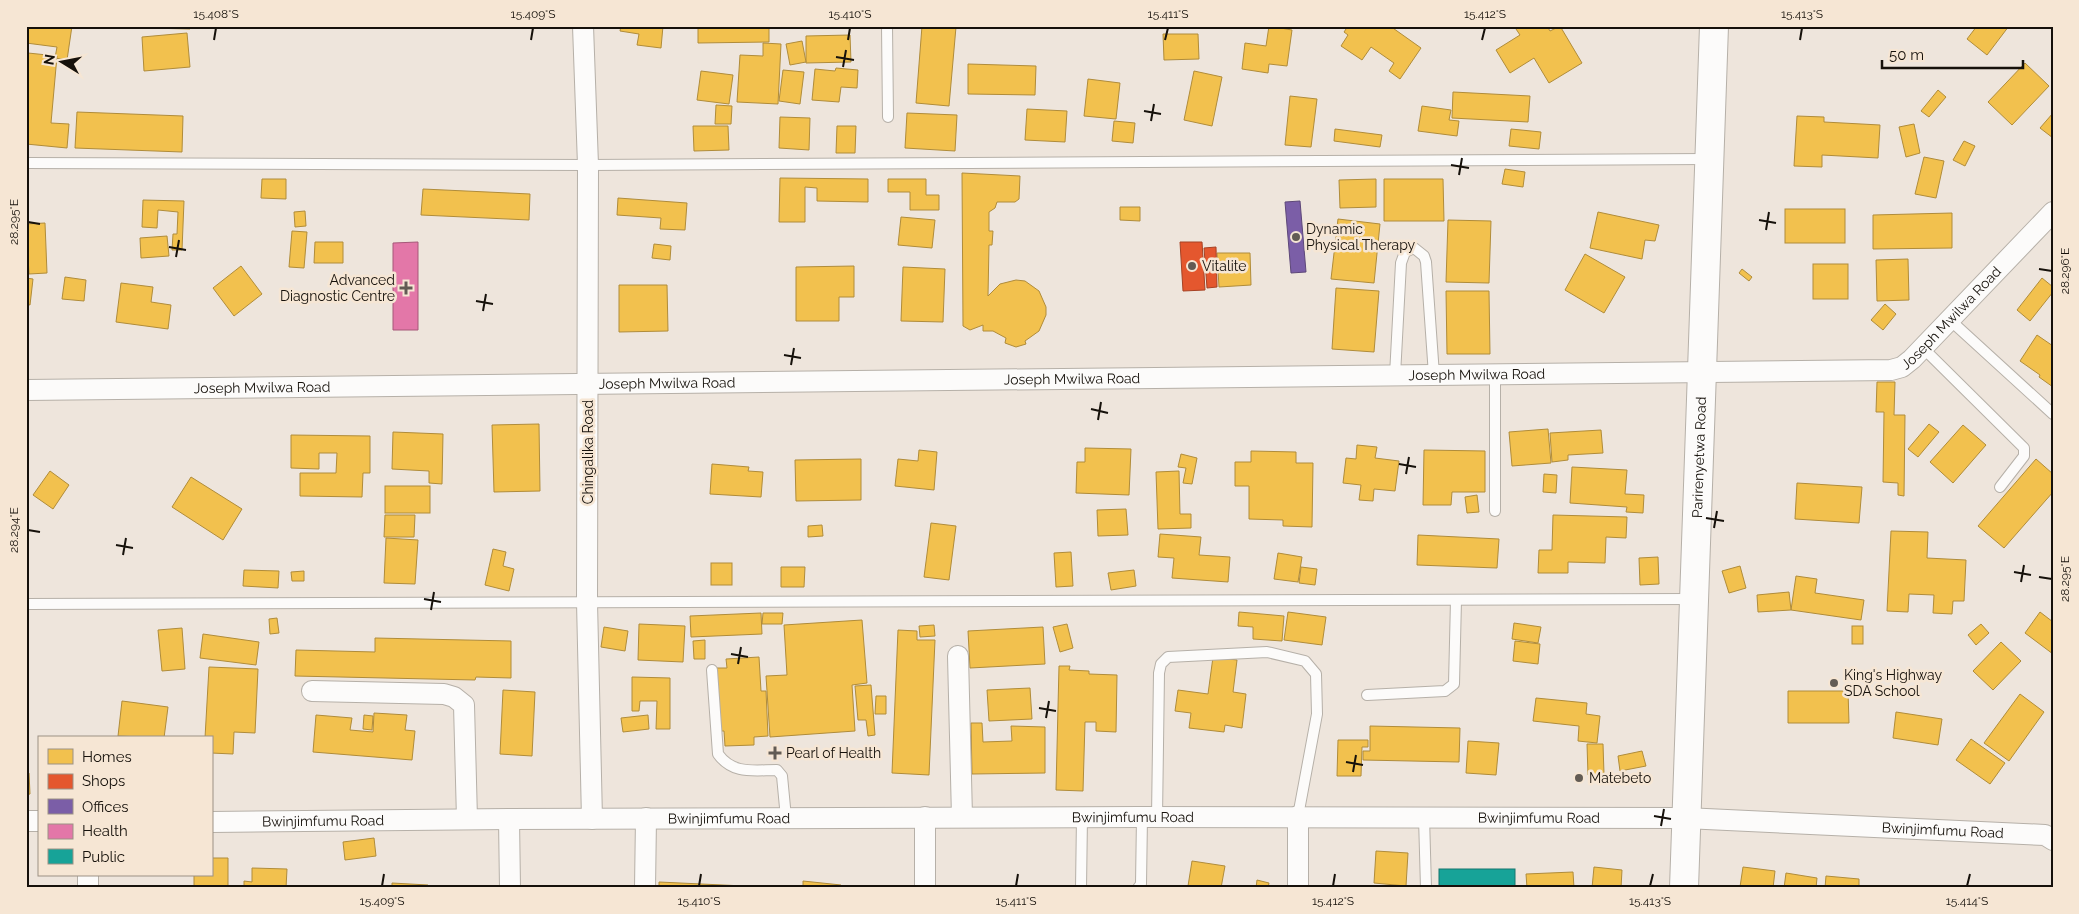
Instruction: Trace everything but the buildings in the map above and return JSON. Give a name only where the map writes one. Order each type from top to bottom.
[{"type":"main road","name":"Parirenyetwa Road","points":[[1684,888],[1714,26]]},
{"type":"street","name":"Chingalika Road","points":[[583,26],[588,165],[587,602],[592,819]]},
{"type":"street","name":"Joseph Mwilwa Road","points":[[26,390],[1891,370],[1902,367],[1912,359],[2053,212]]},
{"type":"street","points":[[958,656],[962,817]]},
{"type":"street","points":[[312,691],[444,694],[454,697],[464,705],[467,819]]},
{"type":"street","name":"Bwinjimfumu Road","points":[[212,822],[510,818],[1298,816],[1685,818],[2050,834]]},
{"type":"street","points":[[1298,816],[1298,888]]},
{"type":"street","points":[[925,817],[925,888]]},
{"type":"street","points":[[510,818],[510,888]]},
{"type":"street","points":[[645,888],[646,818]]},
{"type":"lane","points":[[887,26],[888,117]]},
{"type":"lane","points":[[26,163],[588,165],[1709,159]]},
{"type":"lane","points":[[1395,376],[1401,263],[1406,252],[1414,248],[1424,256],[1426,262],[1434,375]]},
{"type":"lane","points":[[1950,320],[2053,414]]},
{"type":"lane","points":[[1923,348],[2024,448],[2024,456],[2000,487]]},
{"type":"lane","points":[[1494,374],[1495,511]]},
{"type":"lane","points":[[26,604],[1693,599]]},
{"type":"lane","points":[[1367,695],[1445,691],[1454,684],[1456,600]]},
{"type":"lane","points":[[1138,888],[1141,884],[1149,817],[1159,673],[1162,664],[1168,657],[1267,652],[1305,661],[1316,674],[1317,714],[1298,816]]},
{"type":"lane","points":[[712,670],[718,754],[725,763],[734,769],[777,770],[782,776],[786,818]]},
{"type":"lane","points":[[1081,888],[1082,817]]},
{"type":"lane","points":[[1424,817],[1426,888]]},
{"type":"place","name":"Dynamic Physical Therapy","points":[[1296,237]]},
{"type":"place","name":"Vitalite","points":[[1192,266]]},
{"type":"place","name":"Advanced Diagnostic Centre","points":[[406,288]]},
{"type":"place","name":"King's Highway SDA School","points":[[1834,683]]},
{"type":"place","name":"Pearl of Health","points":[[775,753]]},
{"type":"place","name":"Matebeto","points":[[1579,778]]}]
